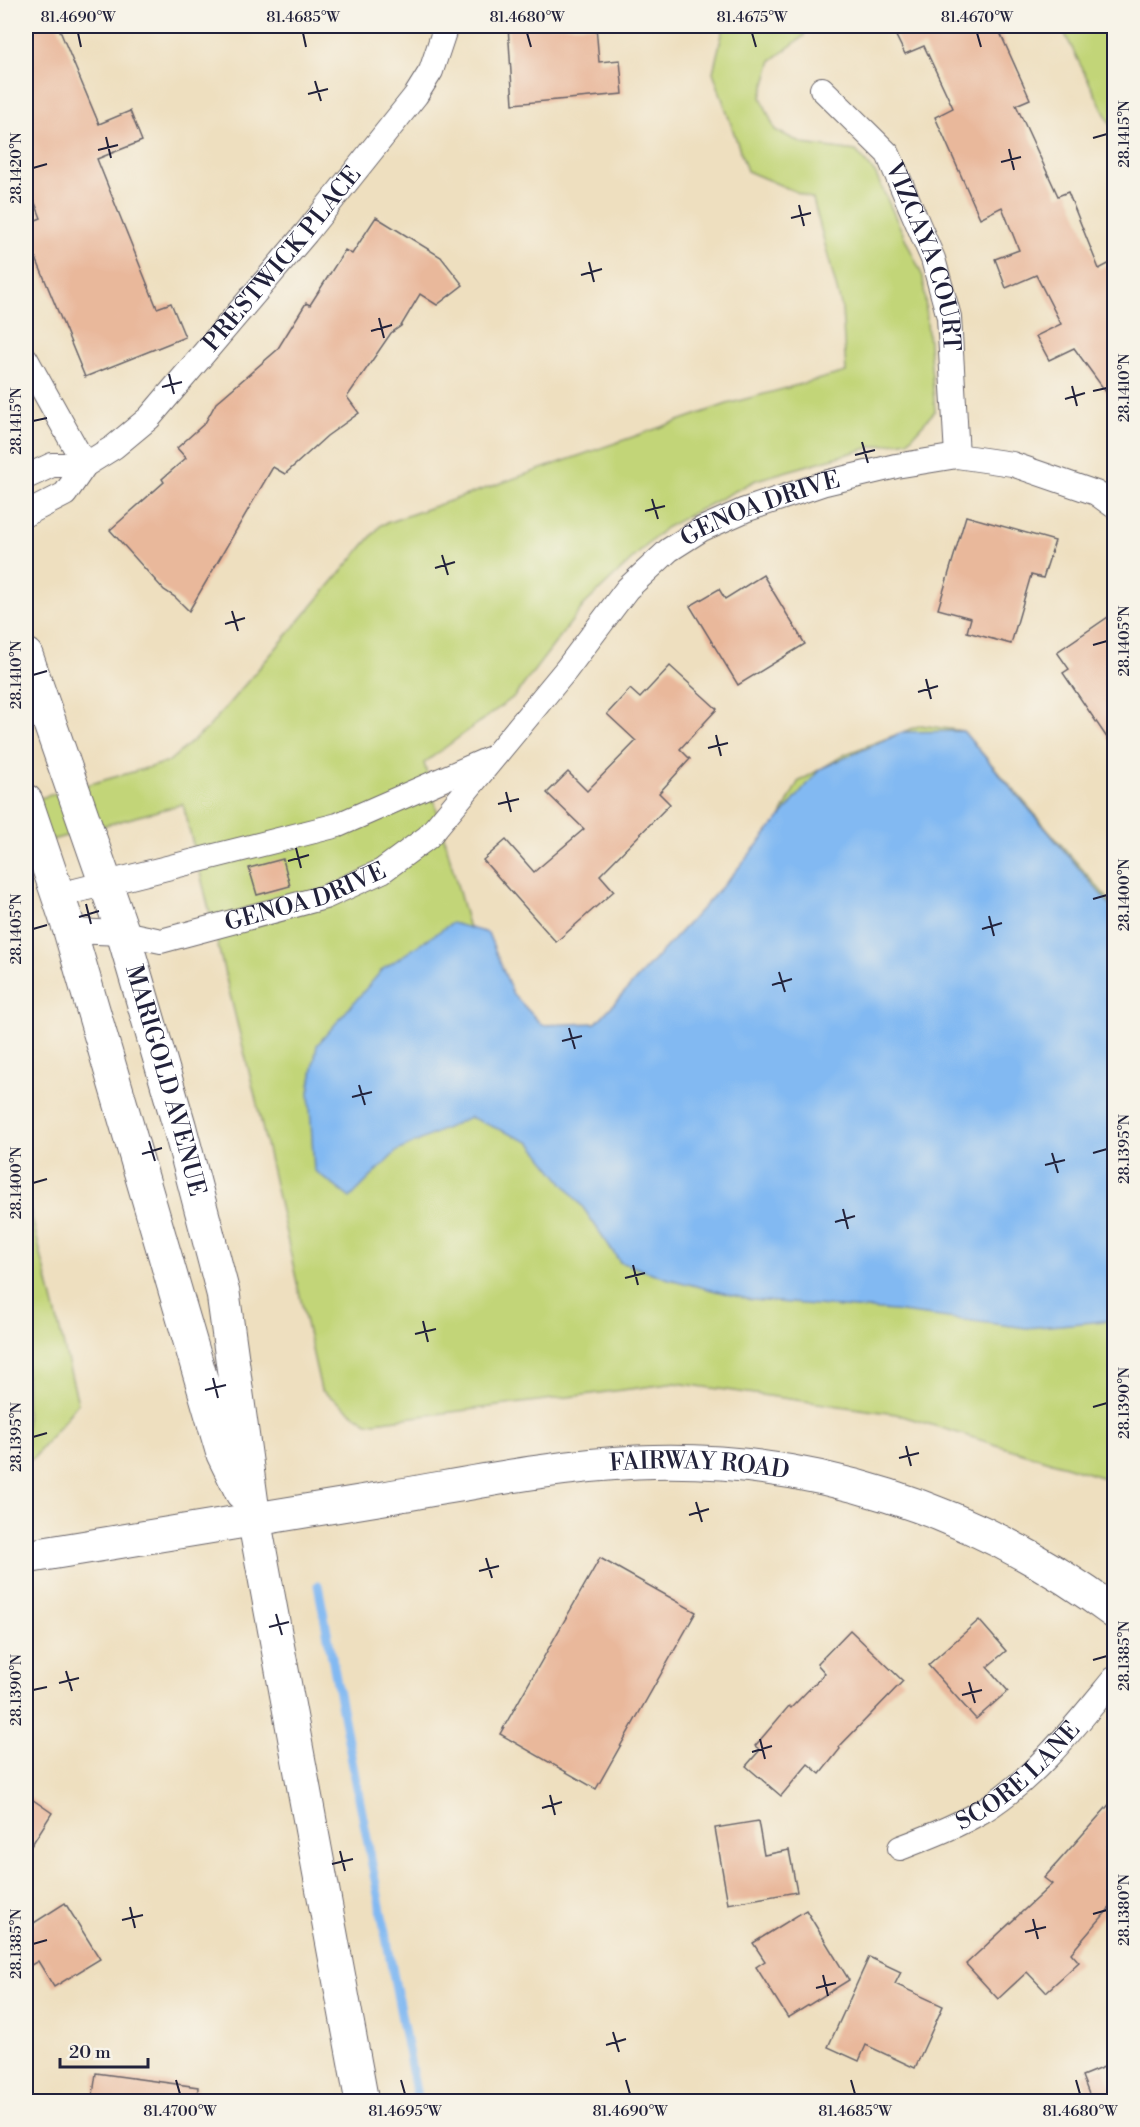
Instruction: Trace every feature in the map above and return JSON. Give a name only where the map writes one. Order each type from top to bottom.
[{"type":"main road","name":"MARIGOLD AVENUE","points":[[26,655],[123,933],[179,1125],[223,1293],[254,1519],[362,2102]]},
{"type":"main road","name":"MARIGOLD AVENUE","points":[[26,801],[70,931],[223,1454],[254,1519]]},
{"type":"main road","name":"FAIRWAY ROAD","points":[[26,1557],[581,1467],[681,1461],[760,1467],[848,1483],[897,1497],[950,1518],[1047,1566],[1114,1612]]},
{"type":"street","name":"PRESTWICK PLACE","points":[[26,514],[65,494],[85,465],[114,447],[149,418],[306,233],[416,95],[431,71],[446,26]]},
{"type":"street","name":"VIZCAYA COURT","points":[[822,89],[888,154],[933,260],[949,317],[957,456]]},
{"type":"street","points":[[26,359],[85,465],[51,465],[26,477]]},
{"type":"street","name":"GENOA DRIVE","points":[[70,931],[123,933],[160,940],[325,897],[382,871],[428,837],[566,670],[627,589],[669,550],[702,529],[745,510],[825,483],[896,466],[957,456],[1012,464],[1096,493],[1114,506]]},
{"type":"street","name":"GENOA DRIVE","points":[[59,895],[338,825],[494,757]]},
{"type":"street","name":"SCORE LANE","points":[[900,1848],[944,1832],[985,1809],[1010,1790],[1054,1748],[1114,1679]]},
{"type":"green space","points":[[724,26],[803,26],[804,36],[772,60],[761,97],[775,130],[803,144],[856,151],[875,173],[923,277],[935,411],[908,441],[872,447],[756,480],[665,528],[584,605],[515,696],[424,763],[477,958],[514,1031],[596,1023],[752,872],[798,782],[846,754],[921,725],[963,731],[1114,906],[1114,1481],[896,1414],[676,1383],[367,1423],[321,1390],[257,1104],[183,804],[26,847],[26,802],[168,762],[208,728],[381,525],[727,404],[846,372],[842,309],[813,199],[747,171],[713,72]]},
{"type":"green space","points":[[1061,26],[1114,26],[1114,132]]},
{"type":"green space","points":[[26,1194],[78,1403],[33,1459],[26,1460]]},
{"type":"water","points":[[963,731],[1114,910],[1114,1320],[1027,1328],[894,1311],[751,1300],[669,1279],[620,1262],[584,1209],[531,1143],[470,1117],[397,1151],[350,1198],[314,1170],[309,1092],[317,1045],[383,969],[452,923],[488,933],[513,994],[542,1025],[596,1023],[730,878],[820,769],[903,732]]},
{"type":"building","points":[[26,26],[58,26],[99,124],[130,111],[142,141],[97,159],[157,308],[171,303],[185,337],[85,377],[33,251],[26,253],[26,224],[41,218],[26,180]]},
{"type":"building","points":[[508,26],[596,26],[599,62],[620,60],[623,94],[513,104]]},
{"type":"building","points":[[891,26],[997,26],[1030,99],[1016,105],[1058,196],[1068,192],[1099,269],[1114,261],[1114,403],[1074,348],[1049,360],[1036,336],[1061,324],[1036,275],[1006,288],[995,259],[1019,250],[1002,207],[980,218],[935,117],[953,108],[924,46],[905,54]]},
{"type":"building","points":[[376,217],[441,257],[463,285],[437,305],[420,294],[401,326],[391,333],[347,397],[359,413],[327,436],[285,474],[273,467],[189,611],[164,590],[110,530],[164,482],[162,479],[186,458],[177,448],[205,423],[216,403],[277,350],[306,303],[310,305],[345,250],[352,254]]},
{"type":"building","points":[[966,516],[1055,541],[1043,578],[1031,575],[1011,644],[967,632],[971,618],[938,609]]},
{"type":"building","points":[[763,575],[805,644],[738,685],[690,606],[719,589],[725,599]]},
{"type":"building","points":[[1114,613],[1114,748],[1063,673],[1069,669],[1057,652]]},
{"type":"building","points":[[670,666],[717,709],[680,749],[690,759],[659,793],[670,804],[600,875],[614,891],[556,942],[483,860],[506,840],[534,872],[584,829],[547,793],[568,772],[587,791],[636,741],[607,714],[630,689],[640,698]]},
{"type":"building","points":[[283,859],[290,886],[257,895],[249,868]]},
{"type":"building","points":[[600,1558],[696,1612],[596,1789],[500,1734]]},
{"type":"building","points":[[979,1620],[1006,1651],[987,1667],[1008,1691],[976,1719],[928,1665]]},
{"type":"building","points":[[850,1630],[903,1681],[839,1747],[840,1749],[820,1774],[808,1764],[781,1796],[746,1766],[760,1750],[755,1746],[789,1706],[791,1708],[825,1673],[817,1664]]},
{"type":"building","points":[[26,1795],[52,1813],[26,1854]]},
{"type":"building","points":[[1114,1799],[1114,1903],[1071,1953],[1079,1962],[1046,1992],[1027,1972],[998,1999],[966,1964],[1052,1884],[1044,1878]]},
{"type":"building","points":[[758,1821],[764,1855],[789,1850],[797,1892],[728,1904],[715,1828]]},
{"type":"building","points":[[65,1903],[100,1959],[54,1987],[38,1961],[26,1968],[26,1928]]},
{"type":"building","points":[[806,1910],[849,1980],[788,2018],[756,1967],[765,1961],[753,1943]]},
{"type":"building","points":[[869,1957],[901,1972],[895,1984],[943,2006],[915,2068],[866,2045],[859,2061],[828,2047]]},
{"type":"building","points":[[1104,2067],[1114,2092],[1114,2102],[1092,2102],[1082,2076]]},
{"type":"building","points":[[96,2073],[198,2087],[197,2102],[92,2102]]},
{"type":"waterway","points":[[318,1585],[417,2097]]}]
